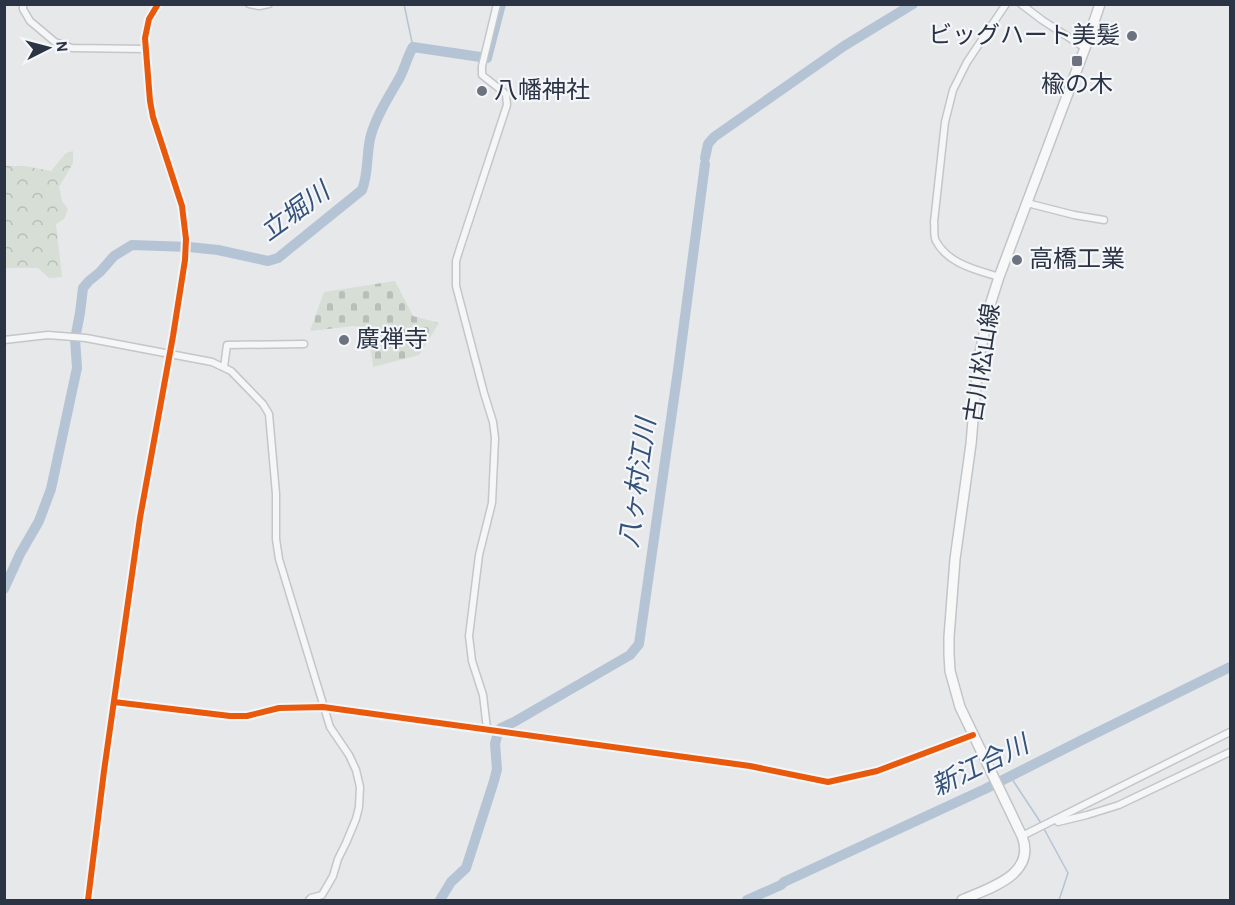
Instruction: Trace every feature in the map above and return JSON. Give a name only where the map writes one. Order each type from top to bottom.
[{"type":"main road","name":"古川松山線","points":[[1021,833],[960,707],[950,671],[949,637],[955,559],[971,444],[978,362],[991,302],[1100,4]]},
{"type":"main road","points":[[962,900],[1009,878],[1018,869],[1024,860],[1025,853],[1025,843],[1021,833]]},
{"type":"street","points":[[23,4],[23,9],[30,21],[54,42],[72,48],[146,49]]},
{"type":"street","points":[[249,4],[259,6],[269,4]]},
{"type":"street","points":[[487,729],[483,695],[472,661],[469,636],[479,555],[492,503],[495,438],[493,422],[456,286],[455,268],[507,105],[506,94],[482,75],[482,66],[497,4]]},
{"type":"street","points":[[999,277],[952,260],[936,241],[934,222],[945,122],[953,90],[976,48],[1006,4]]},
{"type":"street","points":[[1022,4],[1085,48]]},
{"type":"street","points":[[88,900],[140,518],[169,354],[186,239],[182,206],[150,101],[146,27],[149,18],[159,5]]},
{"type":"street","points":[[1027,203],[1104,220]]},
{"type":"street","points":[[4,340],[65,335],[212,362],[231,371],[263,404],[269,414],[279,560],[330,727],[349,755],[360,787],[359,807],[333,876],[322,895],[309,900]]},
{"type":"street","points":[[224,367],[227,345],[304,344]]},
{"type":"street","points":[[114,702],[230,716],[247,716],[279,708],[323,707],[750,766],[828,782],[877,771],[973,735]]},
{"type":"street","points":[[1048,824],[1230,732]]},
{"type":"street","points":[[1021,833],[1119,805],[1230,752]]},
{"type":"green space","points":[[73,151],[73,163],[59,187],[62,201],[68,209],[64,219],[56,224],[62,277],[49,278],[38,268],[5,268],[5,163],[7,166],[25,166],[51,171],[66,153]]},
{"type":"green space","points":[[395,281],[413,316],[439,323],[419,355],[373,367],[368,328],[354,326],[310,331],[324,292]]},
{"type":"waterway","points":[[404,4],[413,47]]},
{"type":"waterway","name":"立堀川","points":[[4,589],[39,521],[51,489],[77,368],[75,339],[83,288],[114,256],[132,245],[218,250],[268,261],[278,258],[362,190],[366,177],[369,142],[374,127],[413,47],[487,58],[501,4]]},
{"type":"waterway","name":"八ヶ村江川","points":[[705,158],[708,144],[714,137],[844,46],[913,4]]},
{"type":"waterway","name":"八ヶ村江川","points":[[499,731],[630,655],[639,644],[705,164]]},
{"type":"waterway","name":"新江合川","points":[[747,900],[985,789],[1230,667]]},
{"type":"waterway","name":"八ヶ村江川","points":[[440,900],[451,882],[466,868],[497,769],[495,744],[497,736]]},
{"type":"waterway","points":[[1010,776],[1041,823]]},
{"type":"waterway","points":[[1043,827],[1068,873],[1059,900]]},
{"type":"cycle path","points":[[88,900],[140,518],[185,260],[186,239],[182,206],[150,101],[145,38],[149,19],[158,4]]},
{"type":"cycle path","points":[[114,702],[230,716],[247,716],[279,708],[323,707],[750,766],[828,782],[877,771],[973,735]]},
{"type":"place","name":"ビッグハート美髪","points":[[1132,36]]},
{"type":"place","name":"楡の木","points":[[1077,61]]},
{"type":"place","name":"八幡神社","points":[[482,91]]},
{"type":"place","name":"高橋工業","points":[[1017,260]]},
{"type":"place","name":"廣禅寺","points":[[344,340]]}]
